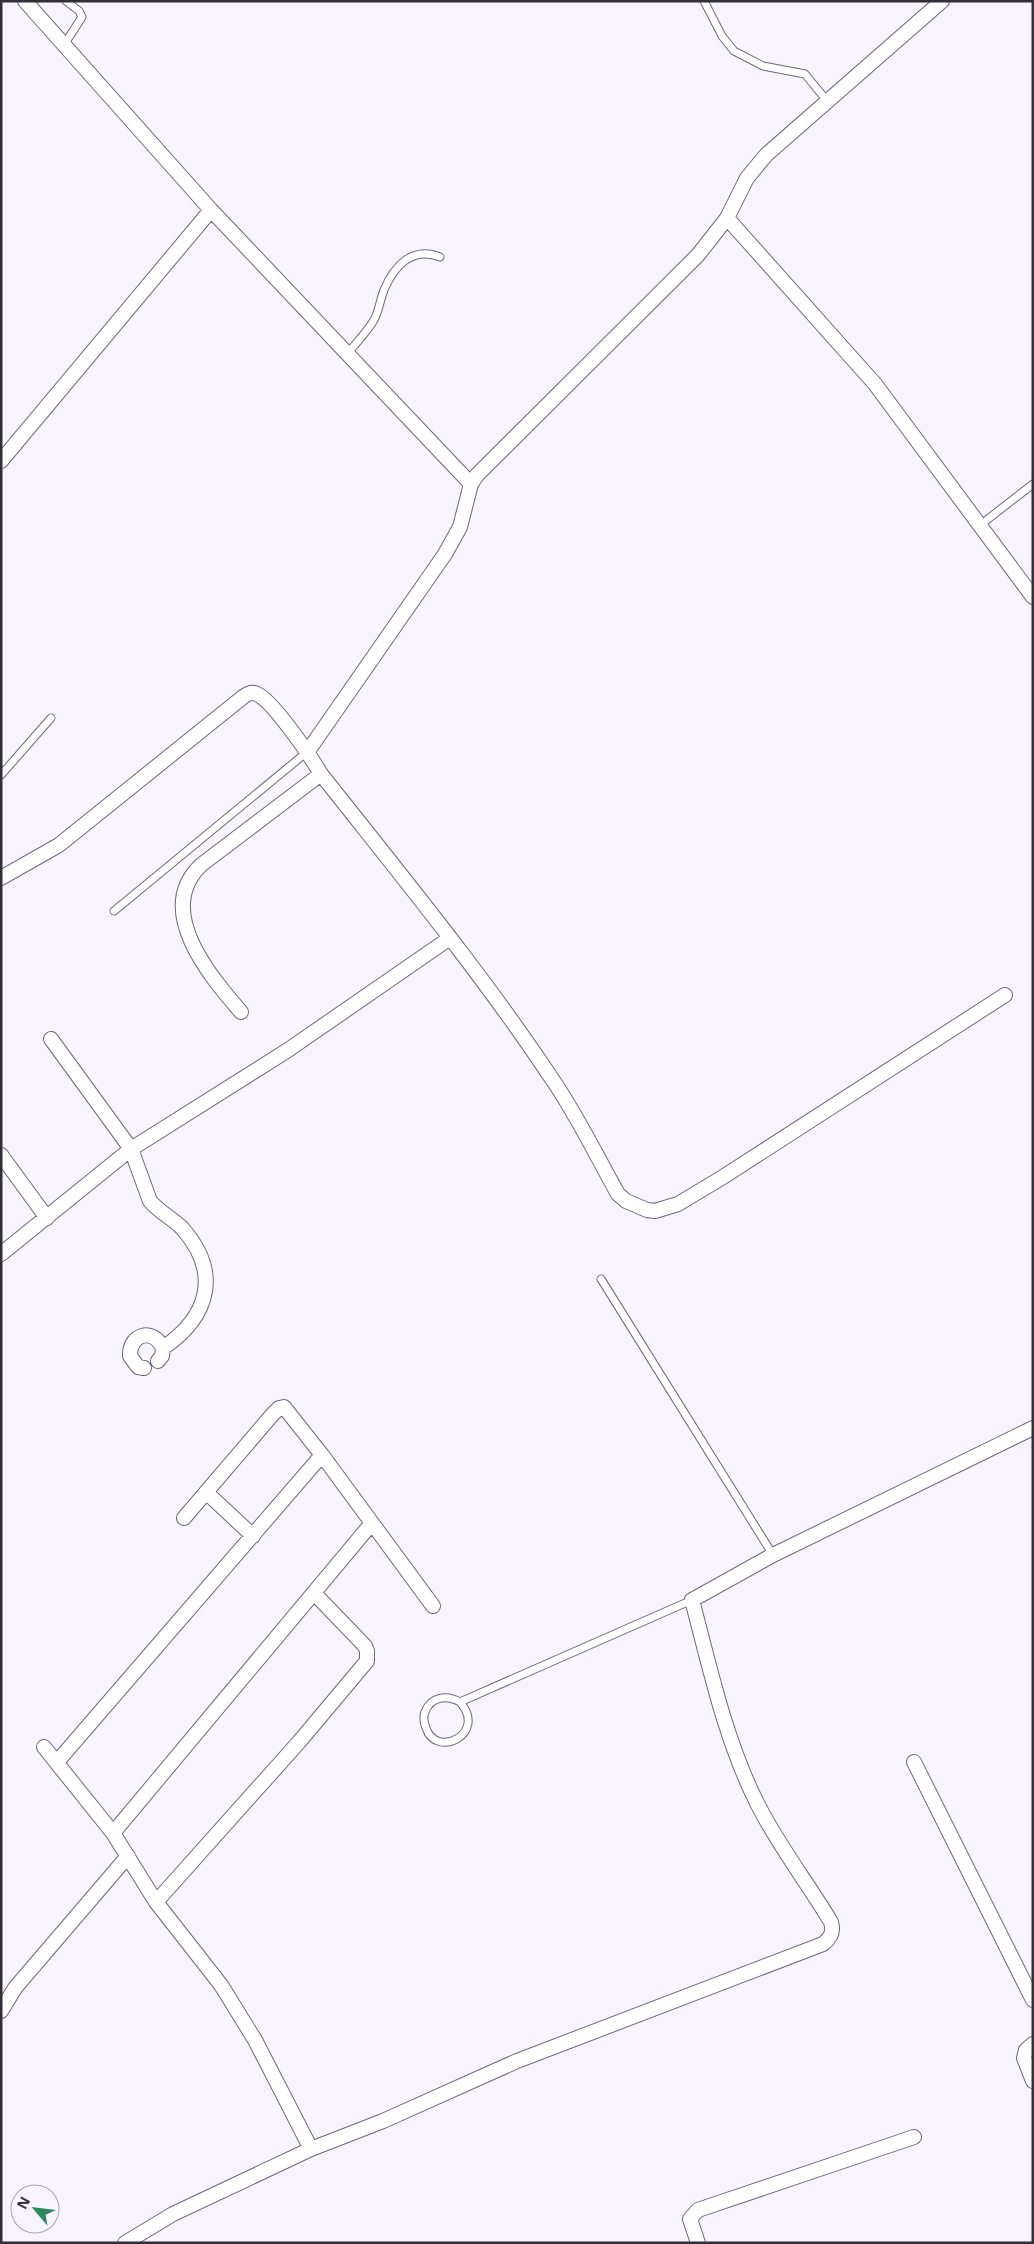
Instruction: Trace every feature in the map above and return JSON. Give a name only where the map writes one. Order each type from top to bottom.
[{"type":"street","points":[[26,1],[211,210],[471,484]]},
{"type":"street","points":[[308,751],[445,554],[460,527],[471,484],[478,475],[677,278],[713,237],[727,218],[754,169],[779,142],[942,1]]},
{"type":"street","points":[[1,461],[211,210]]},
{"type":"street","points":[[727,218],[875,384],[1033,598]]},
{"type":"street","points":[[1,878],[60,845],[248,694],[257,694],[266,701],[308,751],[321,774],[450,938],[552,1077],[618,1194],[626,1201],[647,1210],[670,1208],[723,1177],[1005,995]]},
{"type":"street","points":[[241,1012],[200,961],[182,906],[185,889],[189,879],[201,865],[321,774]]},
{"type":"street","points":[[1,1254],[131,1149],[288,1050],[450,938]]},
{"type":"street","points":[[51,1039],[131,1149],[150,1201],[180,1227],[198,1251],[205,1267],[206,1292],[191,1324],[181,1336],[160,1354],[156,1337],[150,1335],[137,1338],[132,1343],[130,1356],[138,1367],[144,1368]]},
{"type":"street","points":[[1,1155],[47,1218]]},
{"type":"street","points":[[184,1518],[281,1407],[289,1411],[433,1606]]},
{"type":"street","points":[[125,2243],[173,2214],[311,2149],[383,2121],[517,2061],[823,1944],[832,1936],[833,1928],[831,1922],[786,1853],[756,1802],[726,1724],[692,1600],[773,1555],[1033,1428]]},
{"type":"street","points":[[57,1762],[322,1455]]},
{"type":"street","points":[[206,1492],[253,1536]]},
{"type":"street","points":[[113,1833],[372,1523]]},
{"type":"street","points":[[156,1902],[299,1742],[367,1661],[368,1650],[365,1646],[314,1593]]},
{"type":"street","points":[[44,1747],[113,1833],[156,1902],[220,1985],[254,2040],[311,2149]]},
{"type":"street","points":[[914,1762],[1032,1997]]},
{"type":"street","points":[[1,2010],[15,1988],[128,1856]]},
{"type":"street","points":[[1033,2044],[1026,2050],[1024,2058],[1033,2082]]},
{"type":"street","points":[[698,2243],[690,2219],[698,2210],[914,2137]]},
{"type":"lane","points":[[64,45],[82,17],[79,11],[66,1]]},
{"type":"lane","points":[[704,1],[722,36],[734,51],[762,66],[805,74],[827,101]]},
{"type":"lane","points":[[347,354],[373,322],[384,290],[402,263],[410,256],[422,253],[440,257]]},
{"type":"lane","points":[[978,526],[1033,484]]},
{"type":"lane","points":[[1,775],[51,718]]},
{"type":"lane","points":[[114,911],[308,751]]},
{"type":"lane","points":[[600,1279],[773,1555]]},
{"type":"lane","points":[[460,1702],[692,1600]]},
{"type":"lane","points":[[444,1697],[453,1698],[460,1702],[466,1708],[469,1717],[468,1726],[464,1734],[449,1742],[440,1741],[432,1737],[426,1730],[424,1722],[425,1713],[429,1706],[436,1700],[444,1697]]}]
